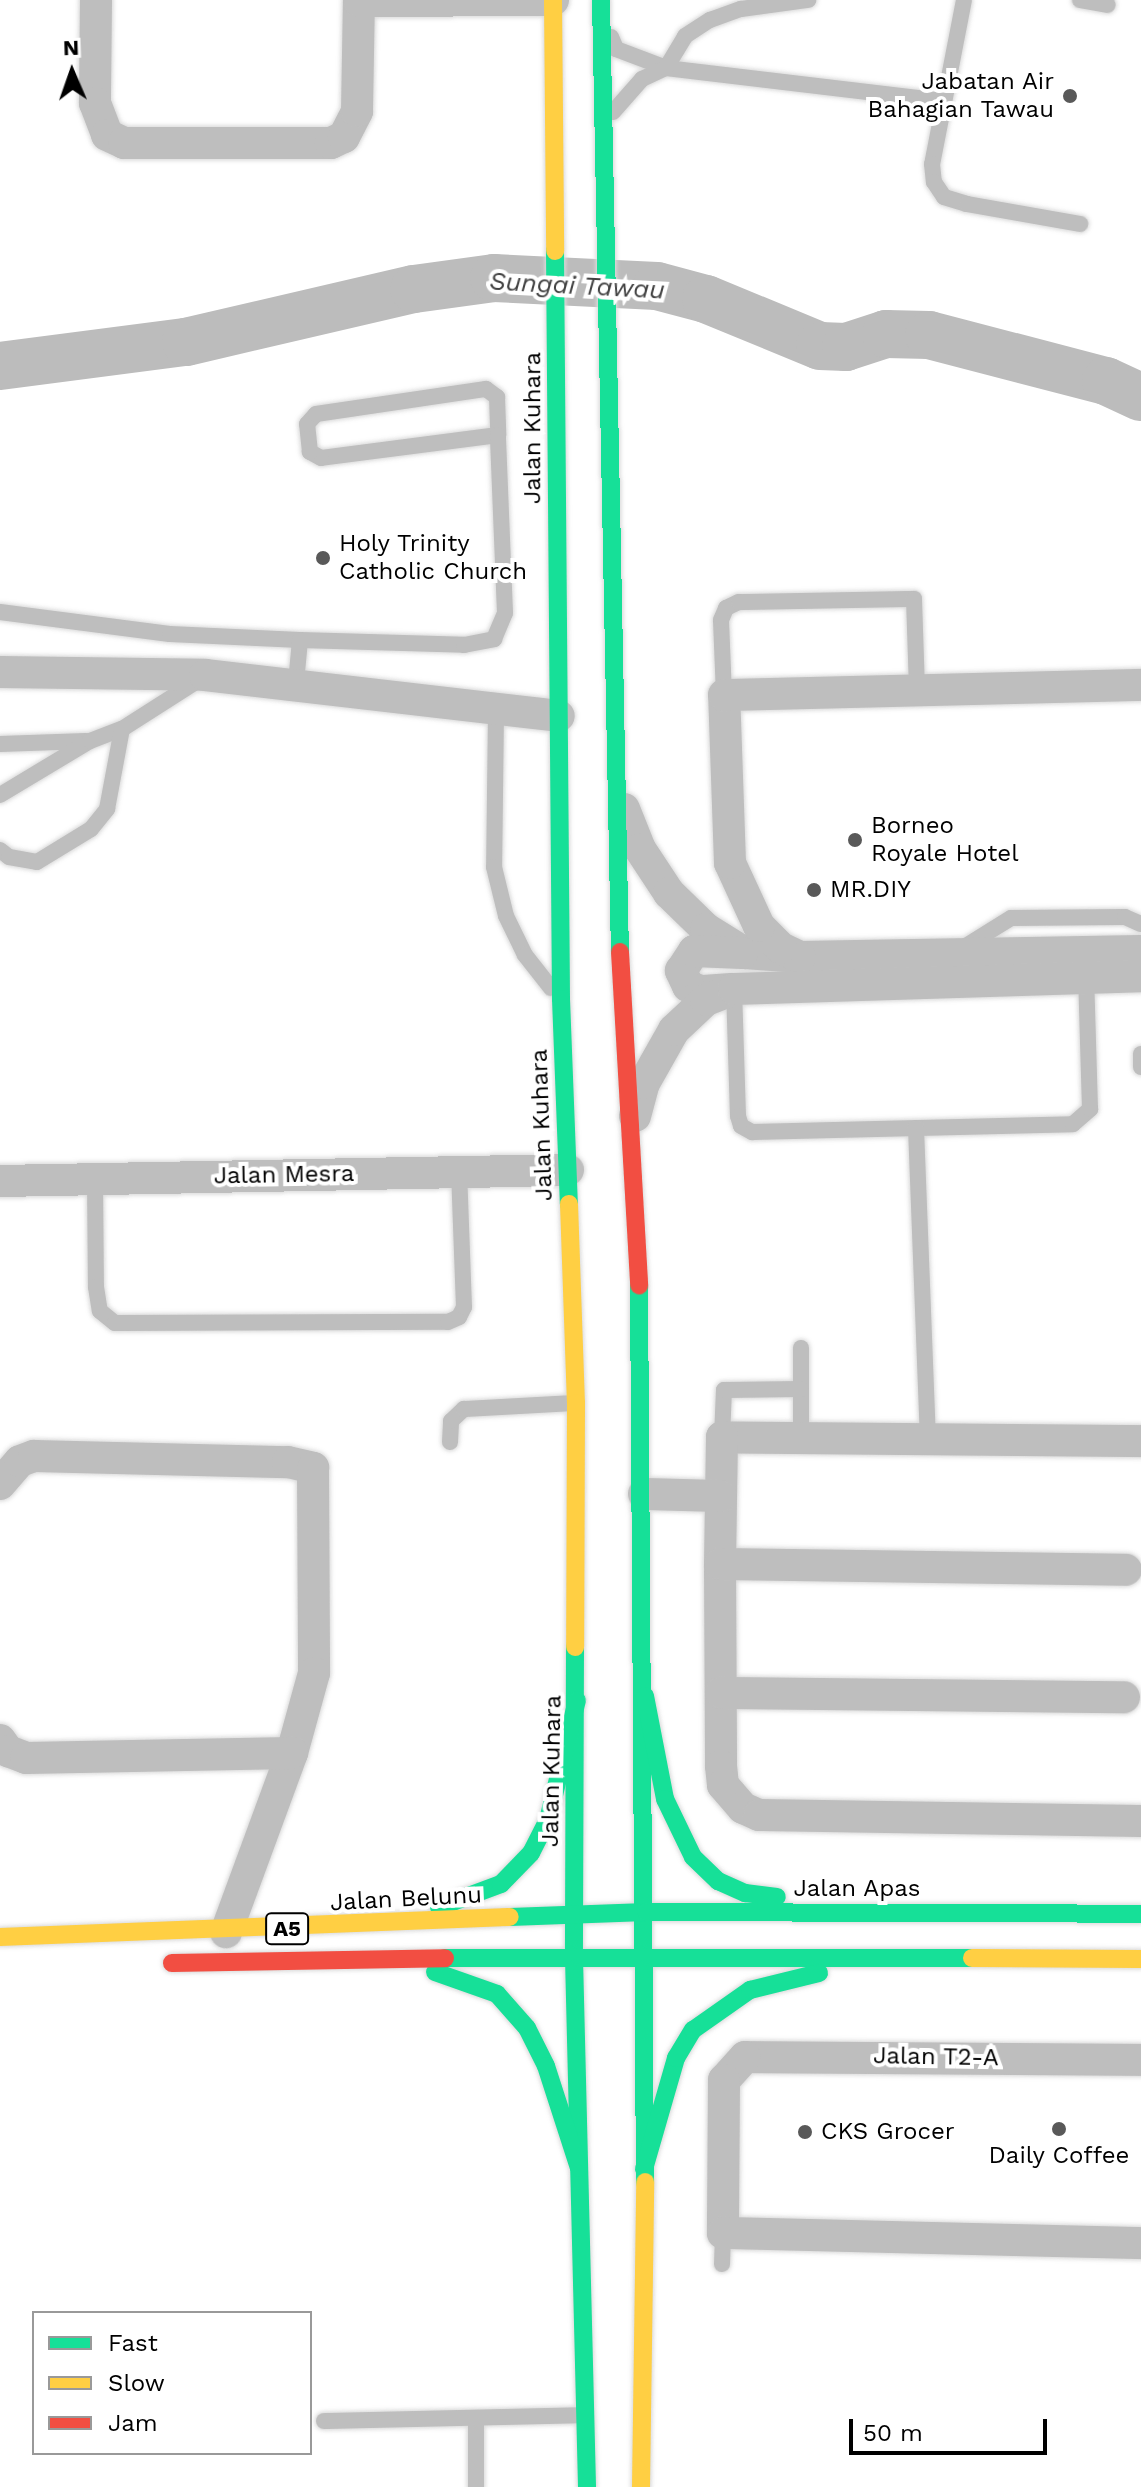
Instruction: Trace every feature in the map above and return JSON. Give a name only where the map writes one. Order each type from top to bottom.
[{"type":"main road","name":"Jalan Kuhara","points":[[553,0],[556,333],[568,706],[561,999],[576,1403],[574,1958]]},
{"type":"main road","points":[[601,7],[617,791],[630,1136],[643,1358],[646,1955],[641,2487]]},
{"type":"main road","points":[[590,538],[611,440]]},
{"type":"main road","points":[[645,1696],[676,1831],[718,1881],[745,1893],[897,1913]]},
{"type":"main road","points":[[371,1924],[460,1902],[501,1884],[531,1853],[548,1820],[577,1700]]},
{"type":"main road","name":"Jalan Apas","points":[[574,1915],[646,1912],[1141,1914]]},
{"type":"main road","name":"Jalan Belunu","points":[[0,1937],[226,1932],[574,1915]]},
{"type":"main road","name":"A5","points":[[158,1963],[372,1962],[646,1955],[1141,1959]]},
{"type":"main road","points":[[644,2169],[676,2058],[693,2030],[720,2006],[779,1981],[896,1957]]},
{"type":"main road","points":[[574,1958],[587,2487]]},
{"type":"main road","points":[[372,1962],[453,1974],[497,1994],[527,2028],[546,2066],[579,2168]]},
{"type":"street","points":[[96,0],[95,103],[107,135],[124,143],[331,143],[344,137],[357,111],[359,0],[553,0]]},
{"type":"street","points":[[0,672],[205,675],[296,683],[496,712],[568,706]]},
{"type":"street","points":[[800,957],[781,948],[759,926],[730,863],[724,695],[1141,685]]},
{"type":"street","points":[[617,791],[640,849],[669,893],[706,929],[745,953]]},
{"type":"street","points":[[1141,951],[800,957],[694,951],[681,971],[688,986],[700,991],[1141,976]]},
{"type":"street","points":[[630,1136],[644,1083],[674,1030],[706,1000],[734,989]]},
{"type":"street","name":"Jalan Mesra","points":[[0,1181],[568,1170]]},
{"type":"street","points":[[1141,1441],[722,1437],[720,1564],[723,1785],[731,1799],[759,1815],[1141,1821]]},
{"type":"street","points":[[0,1484],[20,1461],[34,1456],[288,1462],[313,1468],[314,1673],[292,1753],[226,1932]]},
{"type":"street","points":[[644,1494],[721,1496]]},
{"type":"street","points":[[720,1564],[1126,1570]]},
{"type":"street","points":[[721,1693],[1124,1697]]},
{"type":"street","points":[[0,1740],[8,1751],[26,1758],[292,1753]]},
{"type":"street","name":"Jalan T2-A","points":[[1141,2060],[760,2054],[734,2064],[724,2080],[722,2248],[1141,2243]]},
{"type":"lane","points":[[603,138],[625,96],[666,68],[685,36],[710,20],[741,9],[808,0]]},
{"type":"lane","points":[[964,0],[932,164],[934,182],[944,197],[1080,224]]},
{"type":"lane","points":[[1080,0],[1108,5]]},
{"type":"lane","points":[[601,7],[616,49],[666,68],[943,101]]},
{"type":"lane","points":[[0,612],[170,634],[464,645],[494,639],[505,613],[497,397],[486,389],[316,414],[307,424],[310,452],[321,458],[498,435]]},
{"type":"lane","points":[[724,695],[721,620],[726,608],[739,602],[914,599],[917,691]]},
{"type":"lane","points":[[296,683],[300,640]]},
{"type":"lane","points":[[0,795],[90,741],[122,729],[205,675]]},
{"type":"lane","points":[[496,712],[494,867],[506,916],[525,955],[561,999]]},
{"type":"lane","points":[[0,850],[9,857],[37,862],[91,829],[107,809],[122,729]]},
{"type":"lane","points":[[0,744],[90,741]]},
{"type":"lane","points":[[953,954],[1011,918],[1125,917],[1141,924]]},
{"type":"lane","points":[[734,989],[741,1126],[752,1132],[1073,1124],[1084,1118],[1090,1109],[1086,978]]},
{"type":"lane","points":[[1141,1054],[1141,1067]]},
{"type":"lane","points":[[916,1128],[928,1439]]},
{"type":"lane","points":[[95,1179],[96,1287],[100,1311],[115,1323],[448,1322],[464,1307],[459,1172]]},
{"type":"lane","points":[[801,1348],[801,1438]]},
{"type":"lane","points":[[722,1437],[724,1390],[801,1389]]},
{"type":"lane","points":[[450,1442],[451,1421],[464,1409],[576,1403]]},
{"type":"lane","points":[[324,2421],[584,2415]]},
{"type":"lane","points":[[476,2419],[476,2487]]},
{"type":"waterway","name":"Sungai Tawau","points":[[0,366],[186,342],[414,289],[494,278],[657,286],[706,299],[820,346],[846,347],[886,334],[929,335],[1106,381],[1141,397]]},
{"type":"traffic: fast","points":[[601,0],[620,952]]},
{"type":"traffic: fast","points":[[555,251],[561,999],[569,1204]]},
{"type":"traffic: fast","points":[[639,1285],[645,2182]]},
{"type":"traffic: fast","points":[[575,1647],[574,1958],[587,2487]]},
{"type":"traffic: fast","points":[[645,1696],[665,1799],[693,1857],[718,1881],[745,1893],[777,1897]]},
{"type":"traffic: fast","points":[[439,1907],[501,1884],[531,1853],[548,1820],[577,1700]]},
{"type":"traffic: fast","points":[[510,1917],[646,1912],[1141,1914]]},
{"type":"traffic: fast","points":[[445,1958],[972,1958]]},
{"type":"traffic: fast","points":[[435,1972],[497,1994],[527,2028],[546,2066],[579,2168]]},
{"type":"traffic: fast","points":[[644,2169],[676,2058],[693,2030],[750,1990],[819,1973]]},
{"type":"traffic: slow","points":[[553,0],[555,251]]},
{"type":"traffic: slow","points":[[569,1204],[576,1403],[575,1647]]},
{"type":"traffic: slow","points":[[0,1937],[510,1917]]},
{"type":"traffic: slow","points":[[972,1958],[1141,1959]]},
{"type":"traffic: slow","points":[[641,2487],[645,2182]]},
{"type":"traffic: jam","points":[[620,952],[639,1285]]},
{"type":"traffic: jam","points":[[172,1963],[445,1958]]},
{"type":"place","name":"Jabatan Air Bahagian Tawau","points":[[1070,96]]},
{"type":"place","name":"Holy Trinity Catholic Church","points":[[323,558]]},
{"type":"place","name":"Borneo Royale Hotel","points":[[855,840]]},
{"type":"place","name":"MR.DIY","points":[[814,890]]},
{"type":"place","name":"Daily Coffee","points":[[1059,2129]]},
{"type":"place","name":"CKS Grocer","points":[[805,2132]]}]
